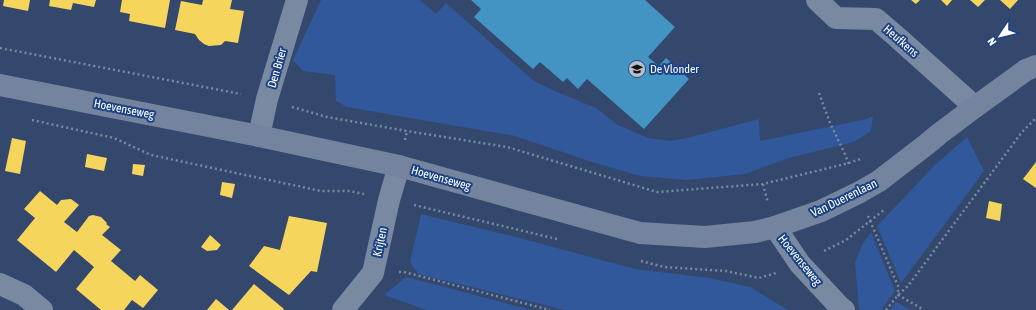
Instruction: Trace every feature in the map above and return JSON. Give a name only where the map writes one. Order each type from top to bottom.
[{"type":"street","name":"Den Brier","points":[[259,136],[267,99],[297,0]]},
{"type":"street","name":"Heufkens","points":[[816,0],[836,18],[876,19],[975,107]]},
{"type":"street","name":"Van Duerenlaan","points":[[775,227],[821,211],[879,181],[975,107],[1026,70],[1036,66]]},
{"type":"street","name":"Hoevenseweg","points":[[0,85],[259,136],[398,166],[640,233],[705,237],[755,232],[775,227],[800,264],[844,310]]},
{"type":"street","name":"Krijten","points":[[342,310],[373,273],[398,166]]},
{"type":"street","points":[[0,284],[24,295],[42,310]]},
{"type":"path","points":[[0,48],[267,99],[327,117],[507,147],[658,192],[763,184],[849,163],[867,156]]},
{"type":"path","points":[[886,310],[898,295],[908,286],[1022,132],[1036,118]]},
{"type":"path","points":[[30,120],[114,138],[151,155],[321,191],[349,191],[389,200]]},
{"type":"path","points":[[373,273],[404,272],[550,310]]},
{"type":"shaded area","points":[[321,0],[420,0],[436,14],[446,3],[534,81],[596,108],[618,125],[648,138],[671,141],[759,119],[760,141],[867,119],[873,116],[871,131],[854,142],[789,158],[745,174],[687,180],[640,176],[592,162],[515,136],[347,107],[336,101],[335,75],[303,71],[293,60]]},
{"type":"shaded area","points":[[967,137],[984,171],[901,283],[877,226],[934,166]]},
{"type":"shaded area","points":[[421,214],[531,241],[635,269],[710,278],[750,287],[788,310],[565,310],[422,275],[415,270],[410,262]]},
{"type":"shaded area","points":[[871,232],[895,291],[881,310],[861,310],[859,309],[855,263],[862,245]]},
{"type":"shaded area","points":[[406,277],[532,310],[426,310],[384,295]]},
{"type":"shaded area","points":[[896,302],[910,310],[890,310]]},
{"type":"building: Homes","points":[[4,0],[30,0],[28,11],[3,6]]},
{"type":"building: Homes","points":[[50,0],[96,0],[94,7],[73,3],[71,10],[49,6]]},
{"type":"building: Homes","points":[[122,0],[170,0],[165,28],[129,21],[130,14],[120,12]]},
{"type":"building: Homes","points":[[203,0],[232,0],[230,9],[244,11],[238,43],[225,41],[221,45],[209,46],[199,40],[195,34],[175,30],[181,1],[202,5]]},
{"type":"building: Homes","points":[[911,0],[920,0],[916,4]]},
{"type":"building: Homes","points":[[941,0],[952,0],[947,6]]},
{"type":"building: Homes","points":[[970,0],[985,0],[978,7]]},
{"type":"building: Homes","points":[[1000,0],[1018,0],[1010,9]]},
{"type":"building: Homes","points":[[12,138],[26,141],[20,174],[5,171]]},
{"type":"building: Homes","points":[[87,154],[107,158],[104,171],[85,167]]},
{"type":"building: Homes","points":[[1036,162],[1036,188],[1023,179]]},
{"type":"building: Homes","points":[[133,164],[145,165],[143,176],[132,174]]},
{"type":"building: Homes","points":[[222,182],[235,184],[232,198],[220,195]]},
{"type":"building: Homes","points":[[40,191],[57,205],[61,200],[71,199],[79,205],[64,222],[77,232],[89,216],[93,215],[101,217],[107,223],[106,224],[110,227],[102,235],[121,250],[111,261],[135,281],[140,275],[158,290],[143,308],[132,300],[124,310],[101,310],[76,289],[94,267],[74,250],[56,272],[17,240],[35,218],[24,209]]},
{"type":"building: Homes","points":[[989,201],[1002,204],[1000,221],[986,218]]},
{"type":"building: Homes","points":[[289,216],[327,223],[317,272],[311,271],[289,295],[249,266],[264,246],[280,250]]},
{"type":"building: Homes","points":[[210,235],[221,245],[217,250],[207,251],[201,247]]},
{"type":"building: Homes","points":[[254,284],[284,309],[232,310]]},
{"type":"building: Homes","points":[[216,299],[229,310],[207,310]]},
{"type":"building: Schools","points":[[471,0],[645,0],[675,27],[648,57],[659,66],[666,58],[689,79],[644,129],[587,79],[578,89],[567,78],[563,82],[540,62],[533,69],[474,17],[481,9]]},
{"type":"place","name":"De Vlonder","points":[[637,69]]}]
